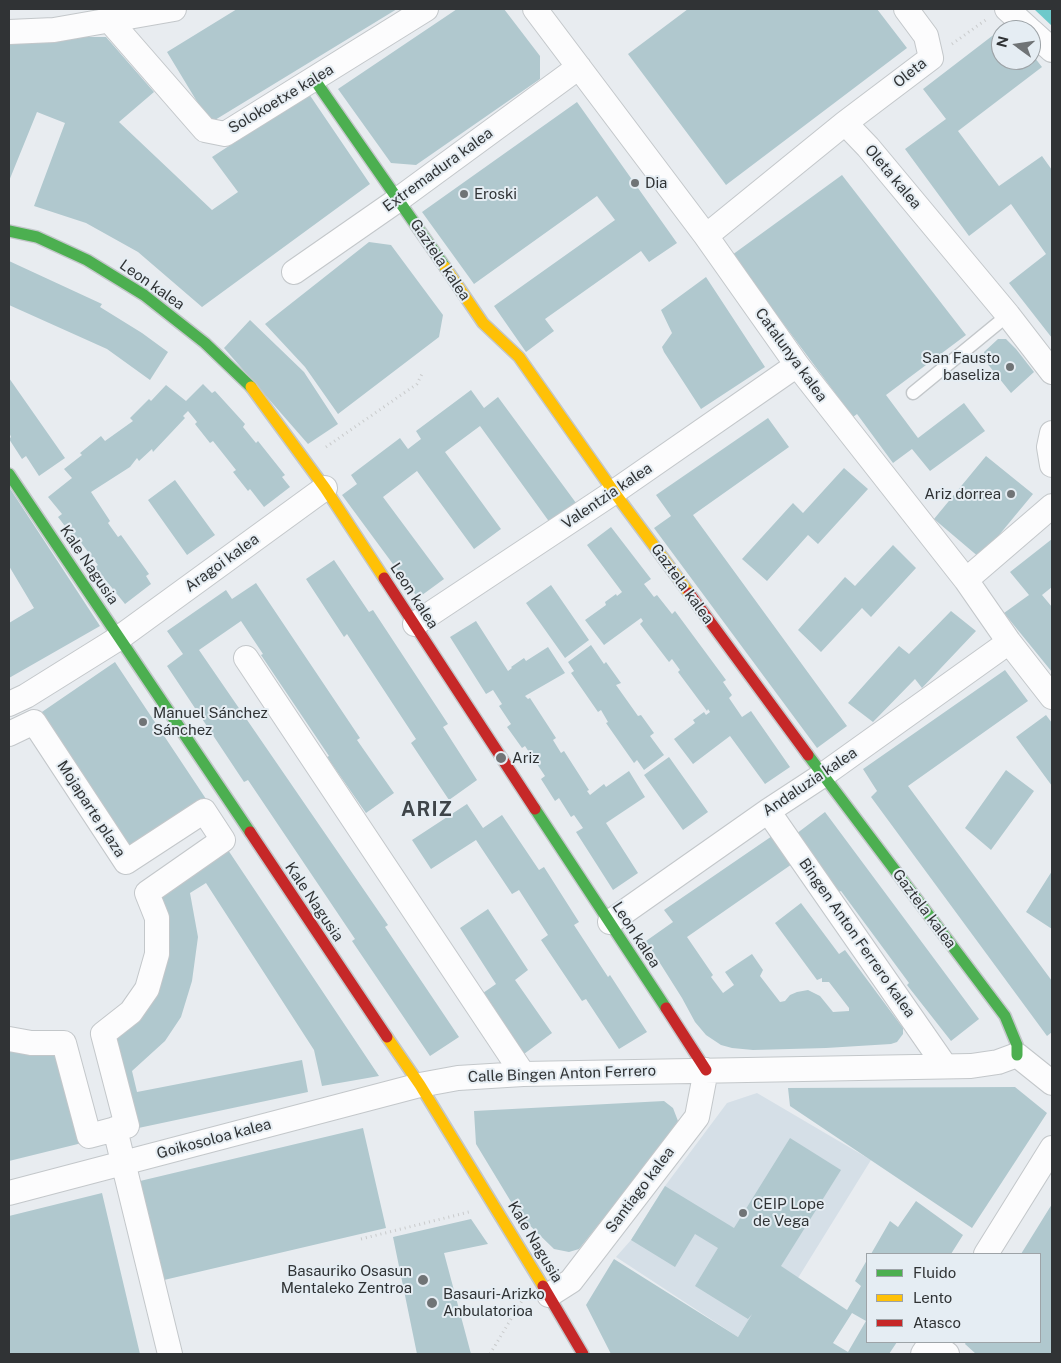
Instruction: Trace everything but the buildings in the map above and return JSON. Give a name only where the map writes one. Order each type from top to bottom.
[{"type":"street","points":[[9,32],[54,30],[174,9]]},
{"type":"street","name":"Solokoetxe kalea","points":[[110,21],[205,130],[225,134],[426,9]]},
{"type":"street","name":"Catalunya kalea","points":[[534,9],[580,67],[706,236],[796,365],[966,580],[1052,697]]},
{"type":"street","name":"Oleta","points":[[846,123],[930,58],[926,36],[906,9]]},
{"type":"street","points":[[1007,9],[1020,20]]},
{"type":"street","points":[[1041,40],[1052,50]]},
{"type":"street","name":"Extremadura kalea","points":[[294,272],[400,199],[580,67]]},
{"type":"street","name":"Gaztela kalea","points":[[314,79],[400,199],[483,323],[519,357],[614,492],[823,775],[1005,1016],[1017,1045],[1017,1055]]},
{"type":"street","points":[[706,236],[846,123]]},
{"type":"street","name":"Oleta kalea","points":[[846,123],[868,146],[1008,315],[1052,372]]},
{"type":"street","name":"Leon kalea","points":[[9,231],[37,237],[87,260],[144,295],[205,343],[254,390],[305,462],[326,488],[706,1070]]},
{"type":"street","name":"Valentzia kalea","points":[[415,624],[614,492],[796,365]]},
{"type":"street","points":[[1052,433],[1049,447],[1052,465]]},
{"type":"street","name":"Kale Nagusia","points":[[9,474],[420,1085],[485,1188],[538,1294],[583,1354]]},
{"type":"street","name":"Aragoi kalea","points":[[9,704],[26,696],[119,638],[326,488]]},
{"type":"street","points":[[966,580],[1052,506]]},
{"type":"street","name":"Andaluzia kalea","points":[[610,922],[768,811],[823,775],[1010,642]]},
{"type":"street","points":[[246,658],[523,1074]]},
{"type":"street","name":"Mojaparte plaza","points":[[9,734],[34,722],[126,862],[204,812],[224,840],[147,892],[157,918],[157,954],[147,988],[131,1012],[103,1034],[127,1126],[115,1129]]},
{"type":"street","name":"Bingen Anton Ferrero kalea","points":[[768,811],[945,1066]]},
{"type":"street","points":[[9,1039],[31,1043],[64,1043],[89,1136],[115,1129],[170,1354]]},
{"type":"street","points":[[706,1070],[971,1066],[998,1062],[1017,1055],[1052,1083]]},
{"type":"street","name":"Calle Bingen Anton Ferrero","points":[[420,1085],[458,1078],[523,1074],[706,1070]]},
{"type":"street","name":"Santiago kalea","points":[[538,1294],[571,1281],[697,1116],[706,1070]]},
{"type":"street","name":"Goikosoloa kalea","points":[[9,1193],[420,1085]]},
{"type":"street","points":[[987,1253],[1052,1148]]},
{"type":"street","points":[[923,1354],[930,1343]]},
{"type":"street","points":[[932,1343],[946,1354]]},
{"type":"lane","points":[[913,393],[1008,315]]},
{"type":"path","points":[[930,58],[986,19]]},
{"type":"path","points":[[305,462],[417,384],[422,374]]},
{"type":"path","points":[[361,1239],[474,1211]]},
{"type":"path","points":[[490,1354],[538,1294]]},
{"type":"shaded area","name":"CEIP Lope de Vega","points":[[757,1093],[871,1160],[798,1278],[762,1298],[738,1337],[616,1257],[631,1240],[665,1186],[727,1103]]},
{"type":"water","points":[[1034,9],[1052,9],[1052,26]]},
{"type":"traffic: fast","points":[[314,79],[445,267]]},
{"type":"traffic: fast","points":[[9,231],[37,237],[87,260],[144,295],[205,343],[251,387]]},
{"type":"traffic: fast","points":[[9,474],[250,832]]},
{"type":"traffic: fast","points":[[808,755],[1005,1016],[1017,1045],[1017,1055]]},
{"type":"traffic: fast","points":[[535,809],[666,1008]]},
{"type":"traffic: slow","points":[[445,267],[483,323],[519,357],[614,492],[689,593]]},
{"type":"traffic: slow","points":[[251,387],[325,488],[384,578]]},
{"type":"traffic: slow","points":[[387,1037],[420,1085],[543,1286]]},
{"type":"traffic: jam","points":[[384,578],[535,809]]},
{"type":"traffic: jam","points":[[689,593],[808,755]]},
{"type":"traffic: jam","points":[[250,832],[387,1037]]},
{"type":"traffic: jam","points":[[666,1008],[706,1070]]},
{"type":"traffic: jam","points":[[543,1286],[583,1354]]},
{"type":"place","name":"Dia","points":[[635,183]]},
{"type":"place","name":"Eroski","points":[[464,194]]},
{"type":"place","name":"San Fausto baseliza","points":[[1010,367]]},
{"type":"place","name":"Ariz dorrea","points":[[1011,494]]},
{"type":"place","name":"Manuel Sánchez Sánchez","points":[[143,722]]},
{"type":"place","name":"Ariz","points":[[501,758]]},
{"type":"place","name":"CEIP Lope de Vega","points":[[743,1213]]},
{"type":"place","name":"Basauriko Osasun Mentaleko Zentroa","points":[[423,1280]]},
{"type":"place","name":"Basauri-Arizko Anbulatorioa","points":[[432,1303]]},
{"type":"district","name":"ARIZ","points":[[427,810]]}]
